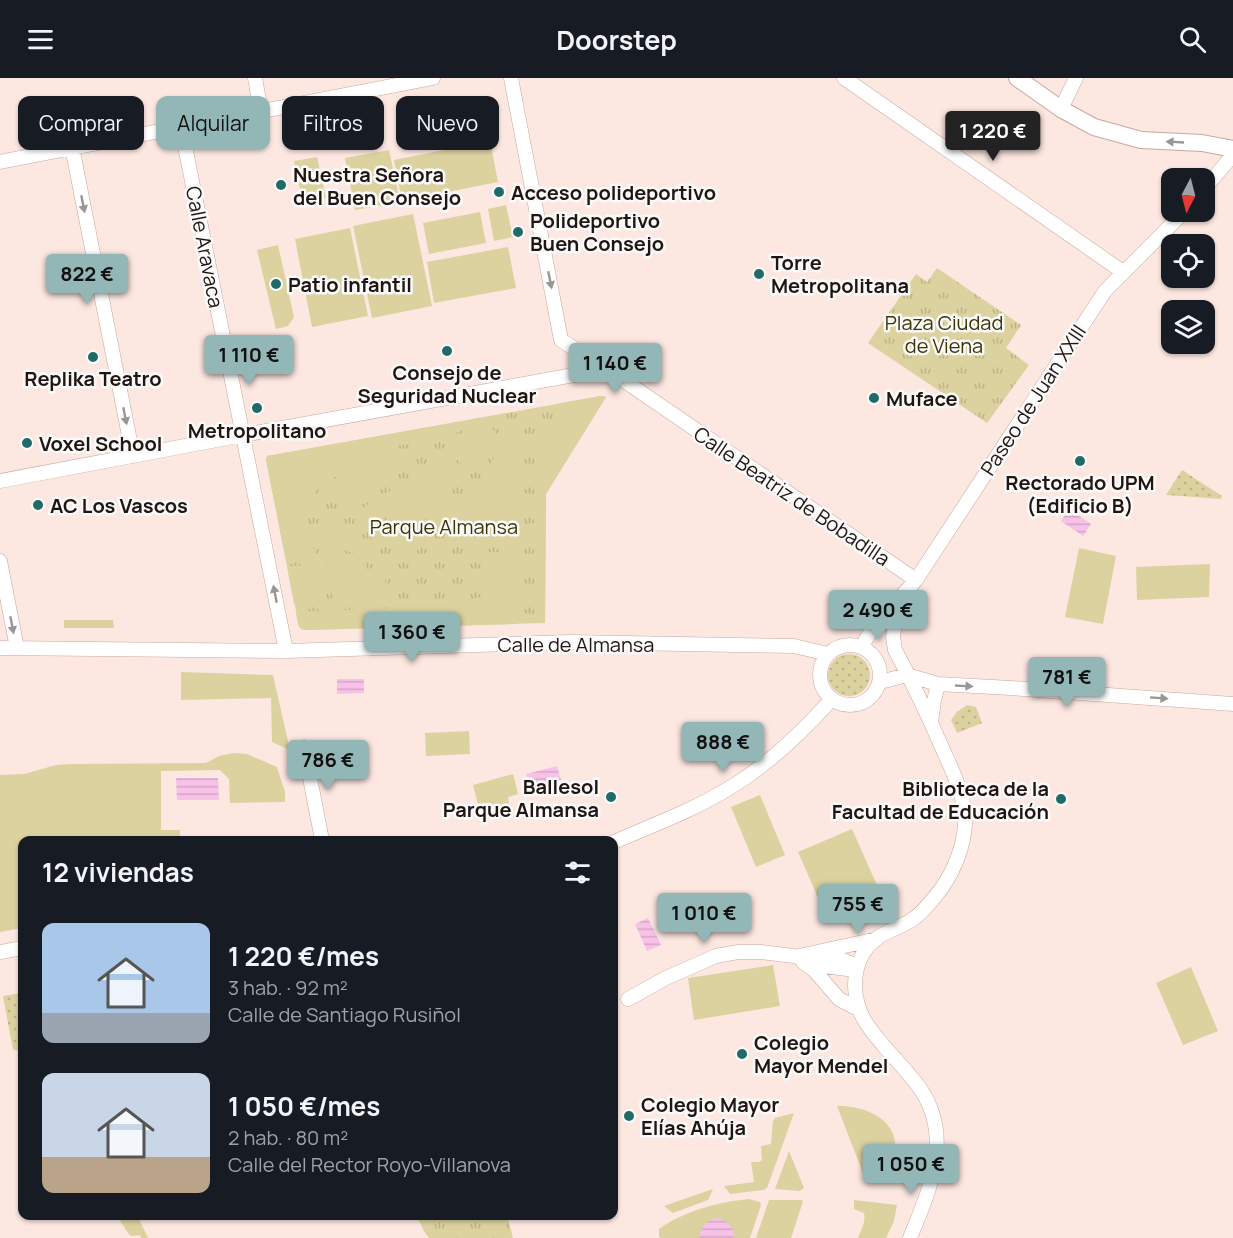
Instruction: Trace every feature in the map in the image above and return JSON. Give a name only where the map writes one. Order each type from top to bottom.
[{"type":"street","points":[[255,78],[258,96]]},
{"type":"street","points":[[270,110],[433,78]]},
{"type":"street","name":"Calle Beatriz de Bobadilla","points":[[512,78],[561,340],[916,580]]},
{"type":"street","points":[[844,78],[1123,272]]},
{"type":"street","points":[[1017,78],[1061,109],[1094,127],[1141,140],[1202,143],[1233,149]]},
{"type":"street","points":[[1061,109],[1076,78]]},
{"type":"street","points":[[0,162],[58,150]]},
{"type":"street","points":[[73,150],[133,456]]},
{"type":"street","name":"Calle Aravaca","points":[[187,150],[286,651]]},
{"type":"street","points":[[1215,176],[1233,155]]},
{"type":"street","name":"Paseo de Juan XXIII","points":[[862,647],[882,616],[916,580],[1105,291],[1174,222]]},
{"type":"street","points":[[0,481],[607,369]]},
{"type":"street","points":[[0,561],[17,648]]},
{"type":"street","points":[[898,600],[893,637],[895,650],[932,722],[959,787],[966,825],[962,846],[947,880],[931,901],[915,918],[877,939],[866,950],[856,968],[856,997],[862,1018],[919,1087],[935,1124],[937,1144],[933,1175],[910,1238]]},
{"type":"street","name":"Calle de Almansa","points":[[0,648],[286,651],[570,642],[794,646],[828,654]]},
{"type":"street","points":[[844,645],[862,647],[878,662],[881,672],[876,692],[861,704],[850,706],[831,700],[820,683],[822,663],[828,654],[844,645]]},
{"type":"street","points":[[880,682],[907,675],[938,684],[1233,704]]},
{"type":"street","points":[[932,722],[938,684]]},
{"type":"street","points":[[618,840],[689,809],[731,787],[771,758],[813,720],[831,700]]},
{"type":"street","points":[[303,747],[321,836]]},
{"type":"street","points":[[794,956],[877,939]]},
{"type":"street","points":[[0,952],[18,949]]},
{"type":"street","points":[[628,999],[666,978],[716,956],[738,952],[794,956],[823,966],[856,968]]},
{"type":"street","points":[[815,953],[830,955],[856,968]]},
{"type":"street","points":[[794,956],[814,970],[838,999],[858,1009]]},
{"type":"green space","points":[[389,150],[400,202],[355,210],[345,158]]},
{"type":"green space","points":[[445,150],[492,150],[498,182],[402,201],[394,160]]},
{"type":"green space","points":[[317,157],[326,198],[303,203],[294,161]]},
{"type":"green space","points":[[506,205],[513,237],[494,241],[488,209]]},
{"type":"green space","points":[[480,212],[486,243],[429,254],[423,223]]},
{"type":"green space","points":[[413,214],[432,306],[372,318],[353,226]]},
{"type":"green space","points":[[350,228],[368,316],[312,327],[295,239]]},
{"type":"green space","name":"Patio infantil","points":[[278,245],[294,317],[288,326],[276,329],[257,250]]},
{"type":"green space","points":[[508,247],[516,288],[434,303],[427,262]]},
{"type":"green space","name":"Plaza Ciudad de Viena","points":[[937,268],[1021,325],[1006,348],[1029,365],[987,423],[868,343],[916,274],[927,282]]},
{"type":"green space","name":"Parque Almansa","points":[[601,396],[606,397],[546,494],[545,623],[301,629],[267,456]]},
{"type":"green space","points":[[606,397],[546,494],[545,623],[534,623],[534,443],[546,437],[554,428],[561,403]]},
{"type":"green space","points":[[481,418],[463,430],[438,440],[380,448],[321,486],[314,494],[308,510],[309,528],[316,557],[286,561],[267,456]]},
{"type":"green space","points":[[491,427],[496,433],[471,471],[457,460],[440,485],[455,496],[440,517],[419,510],[399,509],[389,510],[359,522],[353,514]]},
{"type":"green space","points":[[506,439],[517,443],[518,548],[493,542],[476,548],[466,535],[448,521],[460,502],[469,498]]},
{"type":"green space","points":[[418,453],[345,499],[335,487],[383,457]]},
{"type":"green space","points":[[1182,470],[1222,496],[1221,499],[1166,495]]},
{"type":"green space","points":[[321,504],[328,518],[337,522],[343,520],[364,552],[361,556],[344,550],[325,552],[320,522]]},
{"type":"green space","points":[[408,516],[432,522],[414,556],[400,557],[387,519]]},
{"type":"green space","points":[[1079,548],[1116,556],[1103,624],[1065,617]]},
{"type":"green space","points":[[487,552],[517,557],[517,624],[305,630],[298,623],[296,612],[422,607],[481,597],[485,585],[479,556]]},
{"type":"green space","points":[[344,557],[361,562],[367,569],[379,571],[386,576],[387,600],[333,603],[326,560]]},
{"type":"green space","points":[[318,563],[324,603],[294,604],[287,567]]},
{"type":"green space","points":[[1210,564],[1209,597],[1137,600],[1136,567]]},
{"type":"green space","points":[[64,620],[113,620],[114,628],[64,628]]},
{"type":"green space","points":[[849,654],[864,660],[870,675],[864,690],[849,696],[834,690],[828,675],[834,660]]},
{"type":"green space","points":[[181,672],[273,675],[290,750],[272,742],[271,698],[181,700]]},
{"type":"green space","points":[[967,705],[976,707],[982,723],[957,733],[951,720]]},
{"type":"green space","points":[[469,731],[470,754],[426,756],[425,733]]},
{"type":"green space","points":[[234,753],[247,754],[277,767],[285,792],[285,802],[230,803],[229,779],[220,770],[161,771],[161,830],[180,830],[180,836],[18,836],[18,929],[0,932],[0,775],[24,774],[56,765],[206,763],[219,756]]},
{"type":"green space","points":[[513,774],[518,794],[508,797],[509,805],[491,810],[489,802],[478,805],[473,785]]},
{"type":"green space","points":[[760,795],[785,855],[756,867],[731,807]]},
{"type":"green space","points":[[852,829],[880,892],[826,916],[798,852]]},
{"type":"green space","points":[[773,965],[780,1006],[694,1020],[688,978]]},
{"type":"green space","points":[[1191,967],[1218,1031],[1183,1045],[1156,983]]},
{"type":"green space","points":[[18,994],[18,1051],[13,1050],[3,996]]},
{"type":"green space","points":[[837,1106],[853,1107],[870,1112],[889,1127],[897,1153],[898,1172],[888,1180],[866,1181]]},
{"type":"green space","points":[[794,1113],[767,1188],[730,1194],[724,1186],[754,1182],[751,1162],[762,1160],[761,1146],[771,1144],[775,1118]]},
{"type":"green space","points":[[789,1151],[804,1188],[800,1191],[775,1189]]},
{"type":"green space","points":[[713,1189],[708,1200],[673,1213],[664,1206]]},
{"type":"green space","points":[[749,1199],[760,1202],[761,1205],[750,1238],[659,1237],[659,1229],[690,1212],[725,1202]]},
{"type":"green space","points":[[769,1200],[803,1201],[791,1238],[756,1238]]},
{"type":"green space","points":[[854,1200],[897,1205],[894,1221],[886,1238],[858,1238],[863,1226],[864,1213],[854,1209]]},
{"type":"green space","points":[[119,1220],[139,1220],[148,1238],[141,1238],[140,1235],[131,1236]]},
{"type":"green space","points":[[418,1220],[508,1220],[513,1238],[429,1238]]},
{"type":"shaded area","points":[[1069,509],[1091,524],[1083,536],[1061,521]]},
{"type":"shaded area","points":[[337,679],[364,679],[364,693],[337,694]]},
{"type":"shaded area","points":[[557,766],[561,780],[529,788],[526,774]]},
{"type":"shaded area","points":[[176,778],[218,778],[219,800],[177,800]]},
{"type":"shaded area","points":[[648,918],[661,945],[647,951],[635,924]]},
{"type":"shaded area","points":[[717,1218],[730,1225],[734,1238],[700,1238],[704,1225]]},
{"type":"place","name":"Nuestra Señora del Buen Consejo","points":[[281,185]]},
{"type":"place","name":"Acceso polideportivo","points":[[499,192]]},
{"type":"place","name":"Polideportivo Buen Consejo","points":[[518,232]]},
{"type":"place","name":"Torre Metropolitana","points":[[759,274]]},
{"type":"place","name":"Patio infantil","points":[[276,284]]},
{"type":"place","name":"Consejo de Seguridad Nuclear","points":[[447,351]]},
{"type":"place","name":"Replika Teatro","points":[[93,357]]},
{"type":"place","name":"Muface","points":[[874,398]]},
{"type":"place","name":"Metropolitano","points":[[257,408]]},
{"type":"place","name":"Voxel School","points":[[27,443]]},
{"type":"place","name":"Rectorado UPM (Edificio B)","points":[[1080,461]]},
{"type":"place","name":"AC Los Vascos","points":[[38,505]]},
{"type":"place","name":"Ballesol Parque Almansa","points":[[611,797]]},
{"type":"place","name":"Biblioteca de la Facultad de Educación","points":[[1061,799]]},
{"type":"place","name":"Colegio Mayor Mendel","points":[[742,1054]]},
{"type":"place","name":"Colegio Mayor Elías Ahúja","points":[[629,1116]]}]
